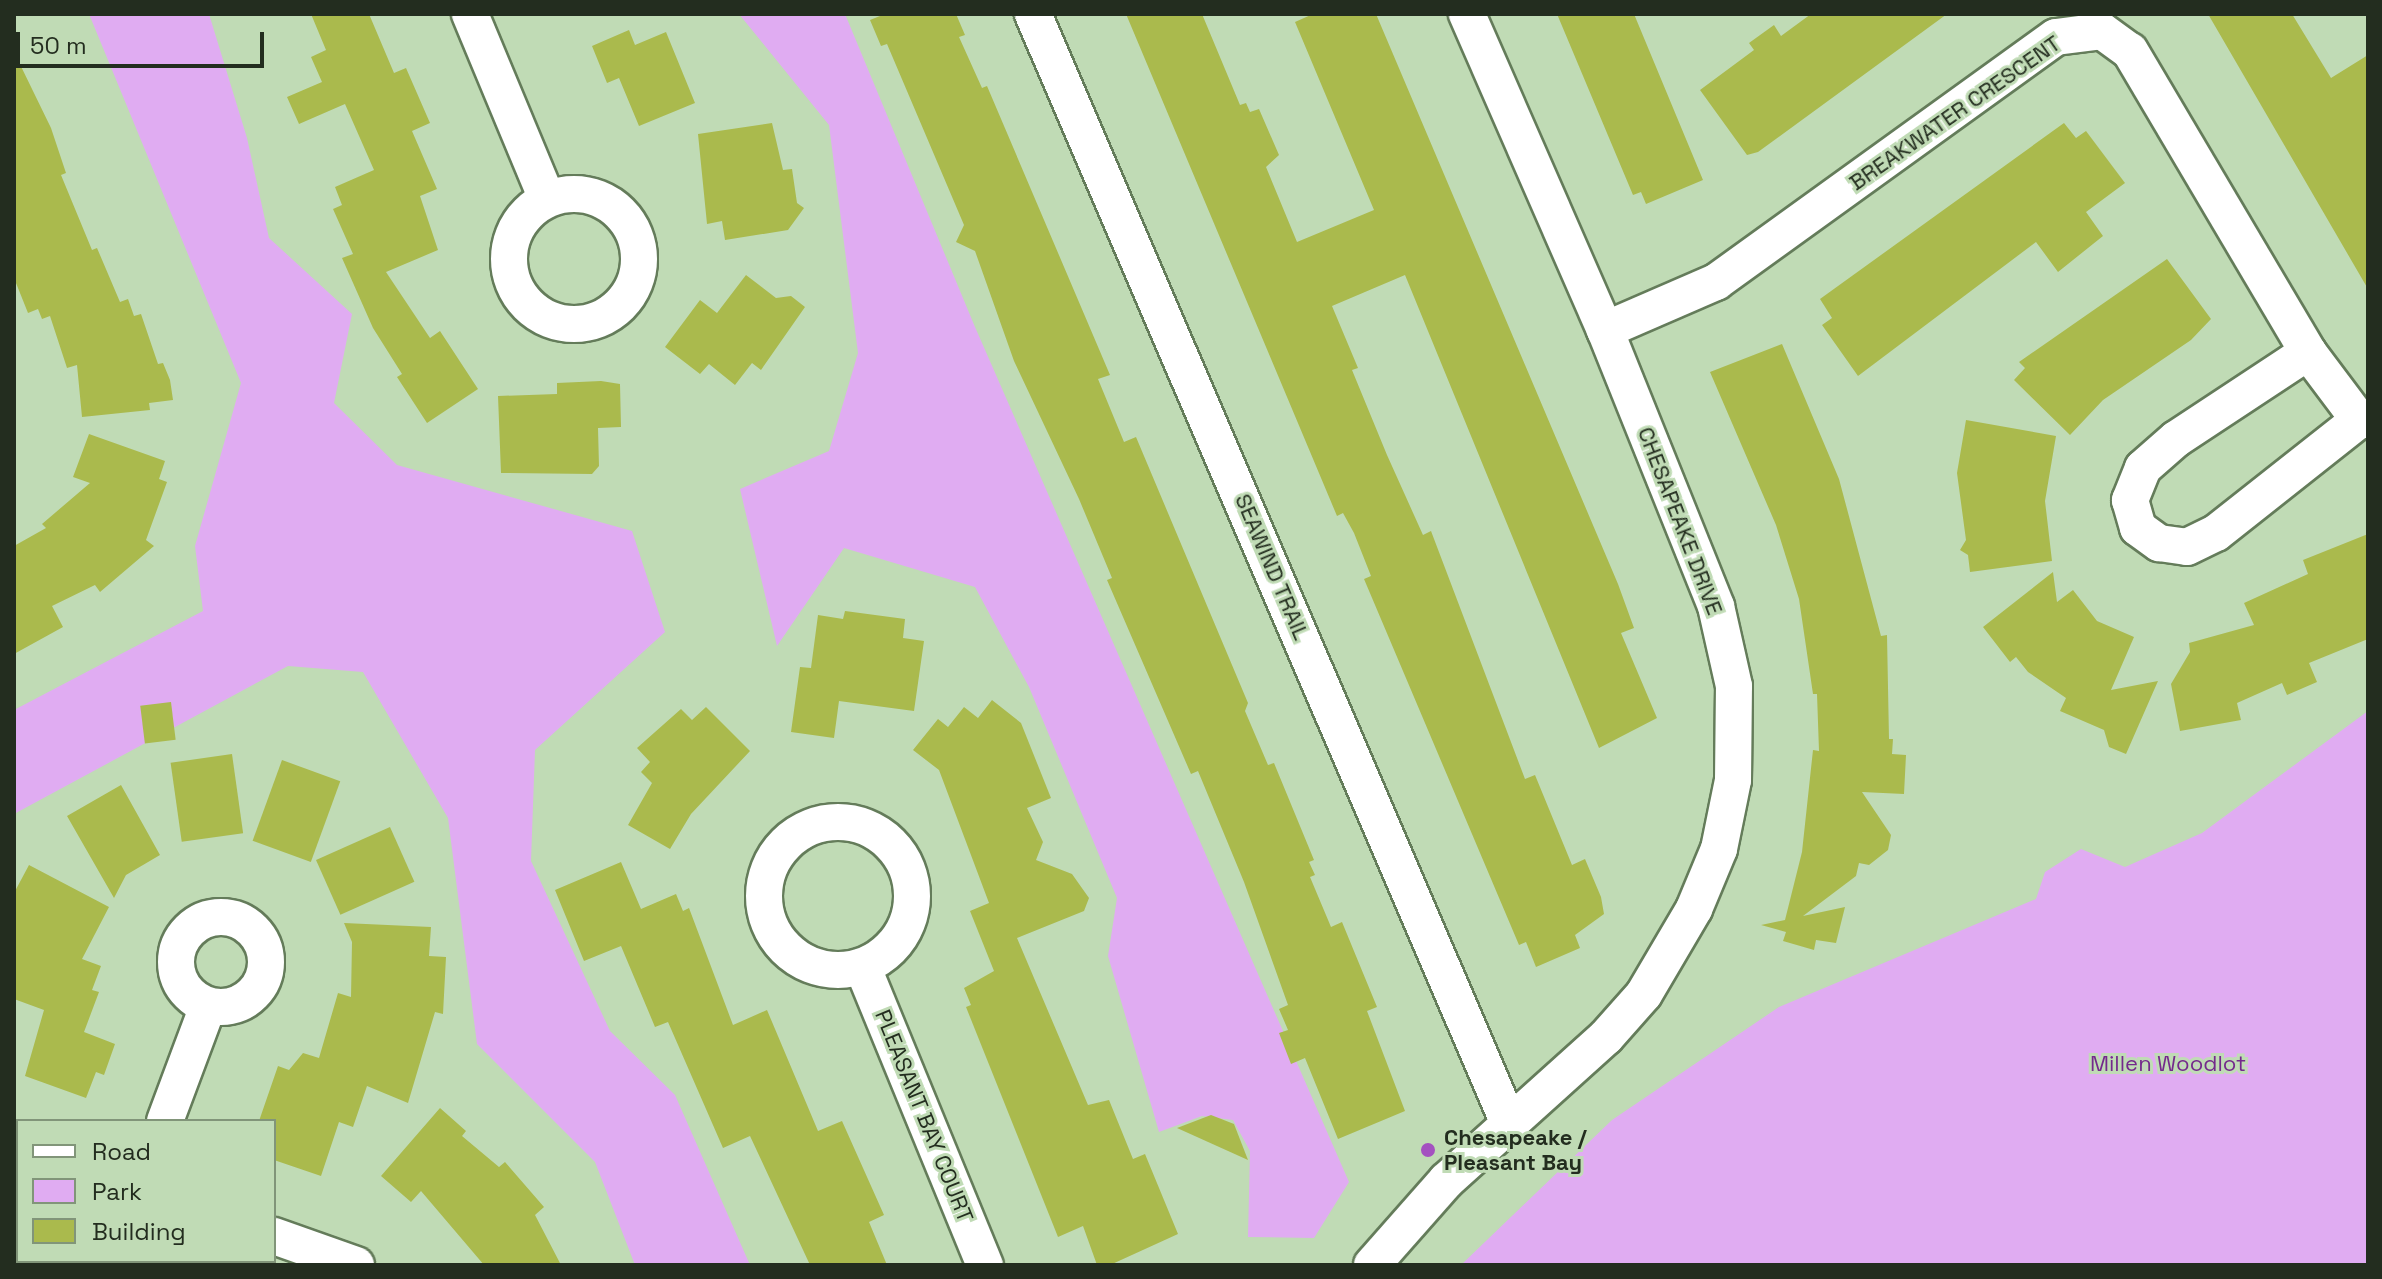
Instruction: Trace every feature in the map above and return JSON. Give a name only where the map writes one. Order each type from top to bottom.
[{"type":"street","points":[[470,14],[547,199]]},
{"type":"street","name":"SEAWIND TRAIL","points":[[1033,14],[1508,1121]]},
{"type":"street","name":"CHESAPEAKE DRIVE","points":[[1372,1265],[1508,1121],[1606,1037],[1644,994],[1694,909],[1719,849],[1733,780],[1734,686],[1716,606],[1605,330],[1467,14]]},
{"type":"street","name":"BREAKWATER CRESCENT","points":[[1605,330],[1716,282],[2056,37],[2102,31],[2130,51],[2308,352],[2363,420],[2216,533],[2187,547],[2159,543],[2138,528],[2130,500],[2143,468],[2176,439],[2308,352]]},
{"type":"street","points":[[825,822],[872,829],[892,845],[911,878],[912,905],[903,933],[887,954],[863,968],[838,972],[801,962],[781,946],[766,917],[763,891],[780,849],[800,831],[825,822]]},
{"type":"street","name":"PLEASANT BAY COURT","points":[[863,968],[985,1265]]},
{"type":"street","points":[[166,1119],[208,1006]]},
{"type":"street","points":[[276,1237],[356,1265]]},
{"type":"green space","points":[[89,14],[209,14],[247,138],[269,238],[352,314],[334,403],[397,465],[632,531],[665,632],[535,750],[531,861],[610,1031],[675,1095],[750,1265],[635,1265],[595,1162],[477,1044],[448,818],[363,672],[288,666],[14,814],[14,710],[203,611],[195,546],[241,383]]},
{"type":"green space","points":[[739,14],[845,14],[975,327],[1349,1182],[1314,1238],[1248,1237],[1250,1151],[1233,1120],[1202,1116],[1159,1132],[1108,956],[1117,898],[1029,687],[975,587],[844,548],[777,646],[740,489],[829,451],[858,353],[829,125]]},
{"type":"green space","name":"Millen Woodlot","points":[[2368,711],[2368,1265],[1461,1265],[1612,1120],[1779,1007],[2036,899],[2045,872],[2081,849],[2125,867],[2202,833]]},
{"type":"building","points":[[311,14],[369,14],[394,73],[406,68],[430,123],[412,131],[437,189],[420,196],[438,250],[386,272],[430,338],[440,331],[478,389],[427,423],[397,377],[402,374],[373,328],[342,258],[353,254],[333,209],[342,205],[335,187],[374,170],[345,104],[299,124],[287,97],[322,82],[311,57],[326,50]]},
{"type":"building","points":[[885,14],[956,14],[965,35],[959,37],[982,88],[987,86],[1110,375],[1098,379],[1124,442],[1136,437],[1248,703],[1245,711],[1268,765],[1274,763],[1314,860],[1309,862],[1315,875],[1310,877],[1331,927],[1342,922],[1377,1007],[1367,1011],[1405,1111],[1338,1139],[1305,1058],[1291,1064],[1279,1033],[1288,1030],[1279,1009],[1288,1005],[1244,882],[1198,771],[1191,774],[1107,580],[1112,578],[1079,499],[1014,361],[975,251],[956,242],[964,225],[887,44],[881,46],[870,20]]},
{"type":"building","points":[[1126,14],[1202,14],[1240,105],[1246,103],[1250,112],[1259,109],[1279,155],[1266,167],[1297,242],[1374,210],[1295,22],[1313,14],[1376,14],[1618,584],[1634,628],[1621,633],[1657,718],[1599,748],[1405,275],[1332,306],[1358,368],[1352,370],[1387,455],[1423,535],[1431,531],[1525,779],[1535,775],[1572,865],[1585,859],[1601,897],[1604,914],[1575,935],[1580,948],[1536,967],[1526,942],[1519,945],[1364,579],[1371,576],[1354,533],[1343,513],[1337,516]]},
{"type":"building","points":[[1557,14],[1634,14],[1703,180],[1646,204],[1641,192],[1633,195]]},
{"type":"building","points":[[1811,14],[1947,14],[1758,152],[1747,155],[1700,90],[1754,50],[1749,43],[1774,25],[1781,36]]},
{"type":"building","points":[[2208,14],[2292,14],[2331,78],[2368,55],[2368,289]]},
{"type":"building","points":[[629,30],[635,45],[666,32],[695,103],[639,126],[619,78],[607,83],[592,46]]},
{"type":"building","points":[[14,52],[51,128],[66,173],[61,175],[92,250],[97,248],[120,302],[128,299],[134,316],[141,314],[158,364],[163,363],[170,380],[173,400],[149,403],[150,410],[82,417],[77,365],[67,368],[50,316],[42,319],[38,309],[28,313],[14,278]]},
{"type":"building","points":[[772,123],[783,170],[792,169],[797,203],[804,208],[788,230],[725,240],[722,221],[707,224],[698,134]]},
{"type":"building","points":[[2064,123],[2076,138],[2086,131],[2125,183],[2086,212],[2103,236],[2058,272],[2036,242],[1858,376],[1822,325],[1832,318],[1820,299]]},
{"type":"building","points":[[2167,259],[2211,319],[2191,340],[2103,400],[2070,435],[2014,380],[2025,368],[2019,362]]},
{"type":"building","points":[[746,275],[776,298],[791,296],[805,307],[761,370],[752,363],[735,385],[709,364],[700,374],[665,347],[700,300],[717,313]]},
{"type":"building","points":[[1782,344],[1839,479],[1881,636],[1887,635],[1889,739],[1893,739],[1892,754],[1906,755],[1904,794],[1862,792],[1891,835],[1888,850],[1869,865],[1859,863],[1856,876],[1803,916],[1845,907],[1836,943],[1816,940],[1814,950],[1783,941],[1786,932],[1761,925],[1785,920],[1802,852],[1813,750],[1819,751],[1817,694],[1813,694],[1799,599],[1776,525],[1710,372]]},
{"type":"building","points":[[601,381],[620,384],[621,427],[598,428],[599,466],[592,474],[501,473],[498,396],[557,394],[557,383]]},
{"type":"building","points":[[1966,420],[2056,436],[2045,501],[2052,561],[1970,572],[1968,555],[1960,550],[1966,540],[1957,473]]},
{"type":"building","points":[[89,434],[165,461],[159,479],[167,482],[146,540],[154,546],[100,592],[95,585],[52,606],[63,627],[14,654],[14,546],[46,528],[42,524],[90,483],[73,477]]},
{"type":"building","points":[[2368,534],[2368,639],[2309,663],[2317,682],[2287,695],[2282,683],[2237,703],[2241,720],[2180,731],[2171,684],[2190,652],[2189,643],[2254,625],[2244,603],[2308,574],[2303,560]]},
{"type":"building","points":[[2053,572],[2057,602],[2073,590],[2097,621],[2134,637],[2111,690],[2158,681],[2126,754],[2109,747],[2104,730],[2060,711],[2066,698],[2028,672],[2016,657],[2010,662],[1983,627]]},
{"type":"building","points":[[845,611],[905,619],[903,638],[924,641],[914,711],[839,701],[834,738],[791,732],[800,667],[811,668],[818,615],[843,619]]},
{"type":"building","points":[[992,700],[1021,723],[1051,798],[1027,808],[1043,842],[1036,860],[1072,874],[1089,898],[1084,911],[1017,938],[1088,1105],[1109,1100],[1133,1159],[1145,1154],[1178,1234],[1110,1265],[1097,1265],[1083,1226],[1058,1237],[966,1007],[971,1005],[964,988],[994,971],[970,911],[989,903],[939,770],[913,750],[938,719],[948,727],[964,707],[978,718]]},
{"type":"building","points":[[171,702],[176,740],[145,743],[140,706]]},
{"type":"building","points":[[706,707],[750,751],[691,814],[670,849],[628,825],[652,783],[641,772],[650,762],[637,748],[681,709],[692,720]]},
{"type":"building","points":[[232,754],[243,833],[182,842],[171,763]]},
{"type":"building","points":[[282,760],[340,781],[311,862],[253,841]]},
{"type":"building","points":[[121,785],[160,855],[126,875],[114,898],[67,816]]},
{"type":"building","points":[[390,827],[414,882],[340,915],[316,860]]},
{"type":"building","points":[[621,862],[641,909],[676,894],[683,911],[689,908],[733,1025],[767,1010],[818,1131],[842,1121],[884,1215],[869,1222],[887,1265],[810,1265],[750,1136],[723,1148],[668,1022],[655,1027],[621,946],[584,961],[555,890]]},
{"type":"building","points":[[29,865],[109,907],[82,959],[101,966],[92,990],[99,992],[84,1032],[115,1044],[104,1075],[96,1072],[86,1098],[25,1076],[44,1010],[14,999],[14,893]]},
{"type":"building","points":[[344,923],[431,927],[429,956],[446,957],[443,1014],[435,1012],[408,1103],[367,1086],[353,1127],[339,1122],[321,1176],[276,1161],[276,1119],[260,1119],[278,1066],[289,1070],[303,1053],[319,1058],[338,993],[351,997],[352,942]]},
{"type":"building","points":[[440,1108],[466,1131],[462,1136],[499,1167],[505,1162],[544,1207],[535,1215],[561,1265],[484,1265],[421,1191],[411,1202],[381,1176]]},
{"type":"building","points":[[1211,1115],[1234,1124],[1248,1160],[1177,1128]]},
{"type":"place","name":"Chesapeake / Pleasant Bay","points":[[1428,1150]]}]
